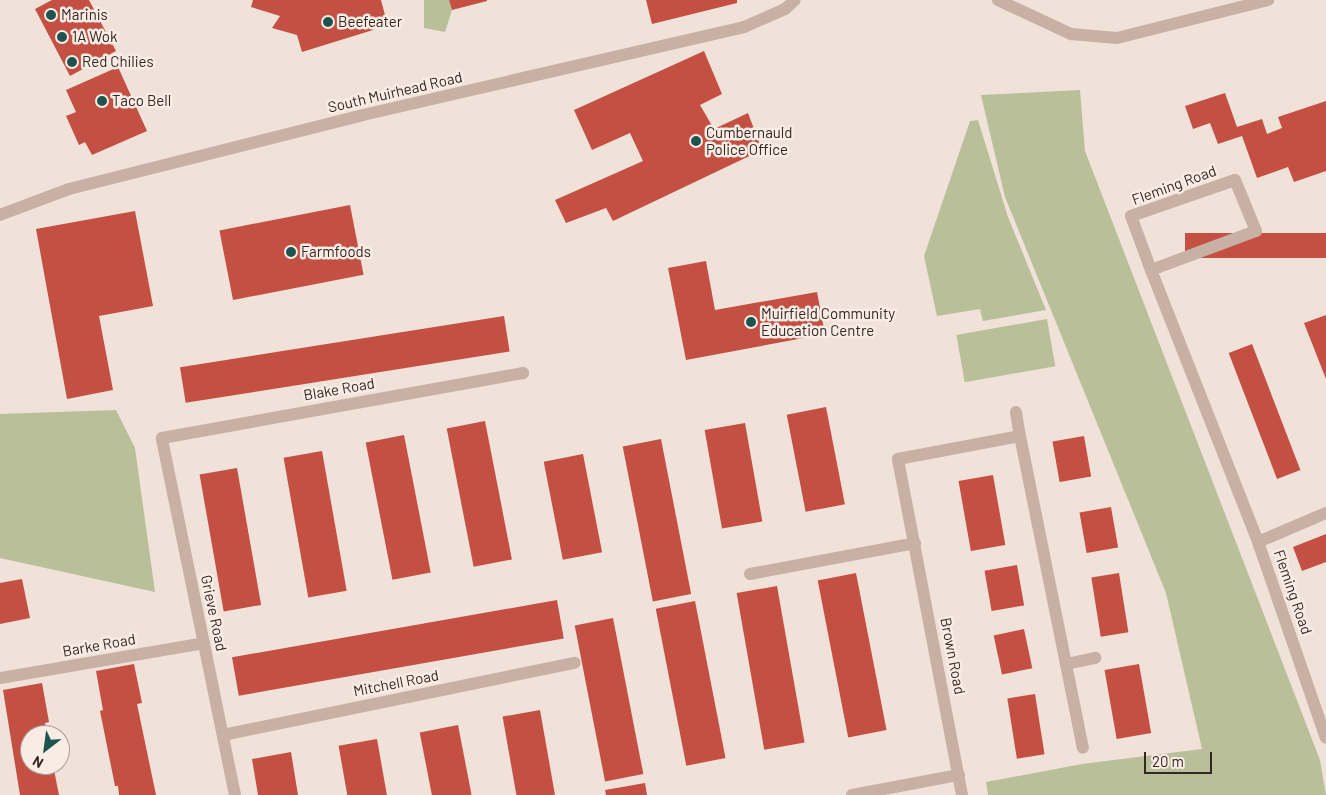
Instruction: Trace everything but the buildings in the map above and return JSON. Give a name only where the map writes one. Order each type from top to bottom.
[{"type":"street","name":"South Muirhead Road","points":[[0,214],[87,185],[363,115],[744,27],[785,9],[794,0]]},
{"type":"street","points":[[998,0],[1070,34],[1117,38],[1268,0]]},
{"type":"street","name":"Fleming Road","points":[[1151,270],[1256,231],[1235,180],[1131,216],[1151,270],[1258,542],[1326,738]]},
{"type":"street","name":"Blake Road","points":[[162,438],[523,373]]},
{"type":"street","points":[[1016,412],[1083,748]]},
{"type":"street","name":"Brown Road","points":[[962,795],[898,459],[1020,436]]},
{"type":"street","name":"Grieve Road","points":[[162,438],[235,795]]},
{"type":"street","name":"Fleming Road","points":[[1258,542],[1326,513]]},
{"type":"street","points":[[750,574],[915,542]]},
{"type":"street","name":"Barke Road","points":[[0,678],[204,644]]},
{"type":"street","points":[[1066,664],[1096,658]]},
{"type":"street","name":"Mitchell Road","points":[[223,735],[575,663]]},
{"type":"street","points":[[852,795],[959,775]]},
{"type":"green space","points":[[424,0],[449,0],[452,10],[445,32],[424,28]]},
{"type":"green space","points":[[1080,90],[1085,151],[1320,760],[1326,795],[988,795],[986,782],[1082,764],[1202,749],[1166,593],[1005,197],[981,95]]},
{"type":"green space","points":[[978,120],[1008,217],[1046,310],[983,321],[980,309],[937,316],[924,256],[970,121]]},
{"type":"green space","points":[[1047,319],[1055,366],[965,382],[956,335]]},
{"type":"green space","points":[[116,410],[135,448],[155,592],[0,558],[0,414]]},
{"type":"place","name":"Marinis","points":[[51,15]]},
{"type":"place","name":"Beefeater","points":[[328,22]]},
{"type":"place","name":"1A Wok","points":[[62,37]]},
{"type":"place","name":"Red Chilies","points":[[72,62]]},
{"type":"place","name":"Taco Bell","points":[[102,101]]},
{"type":"place","name":"Cumbernauld Police Office","points":[[696,141]]},
{"type":"place","name":"Farmfoods","points":[[291,252]]},
{"type":"place","name":"Muirfield Community Education Centre","points":[[751,322]]}]
